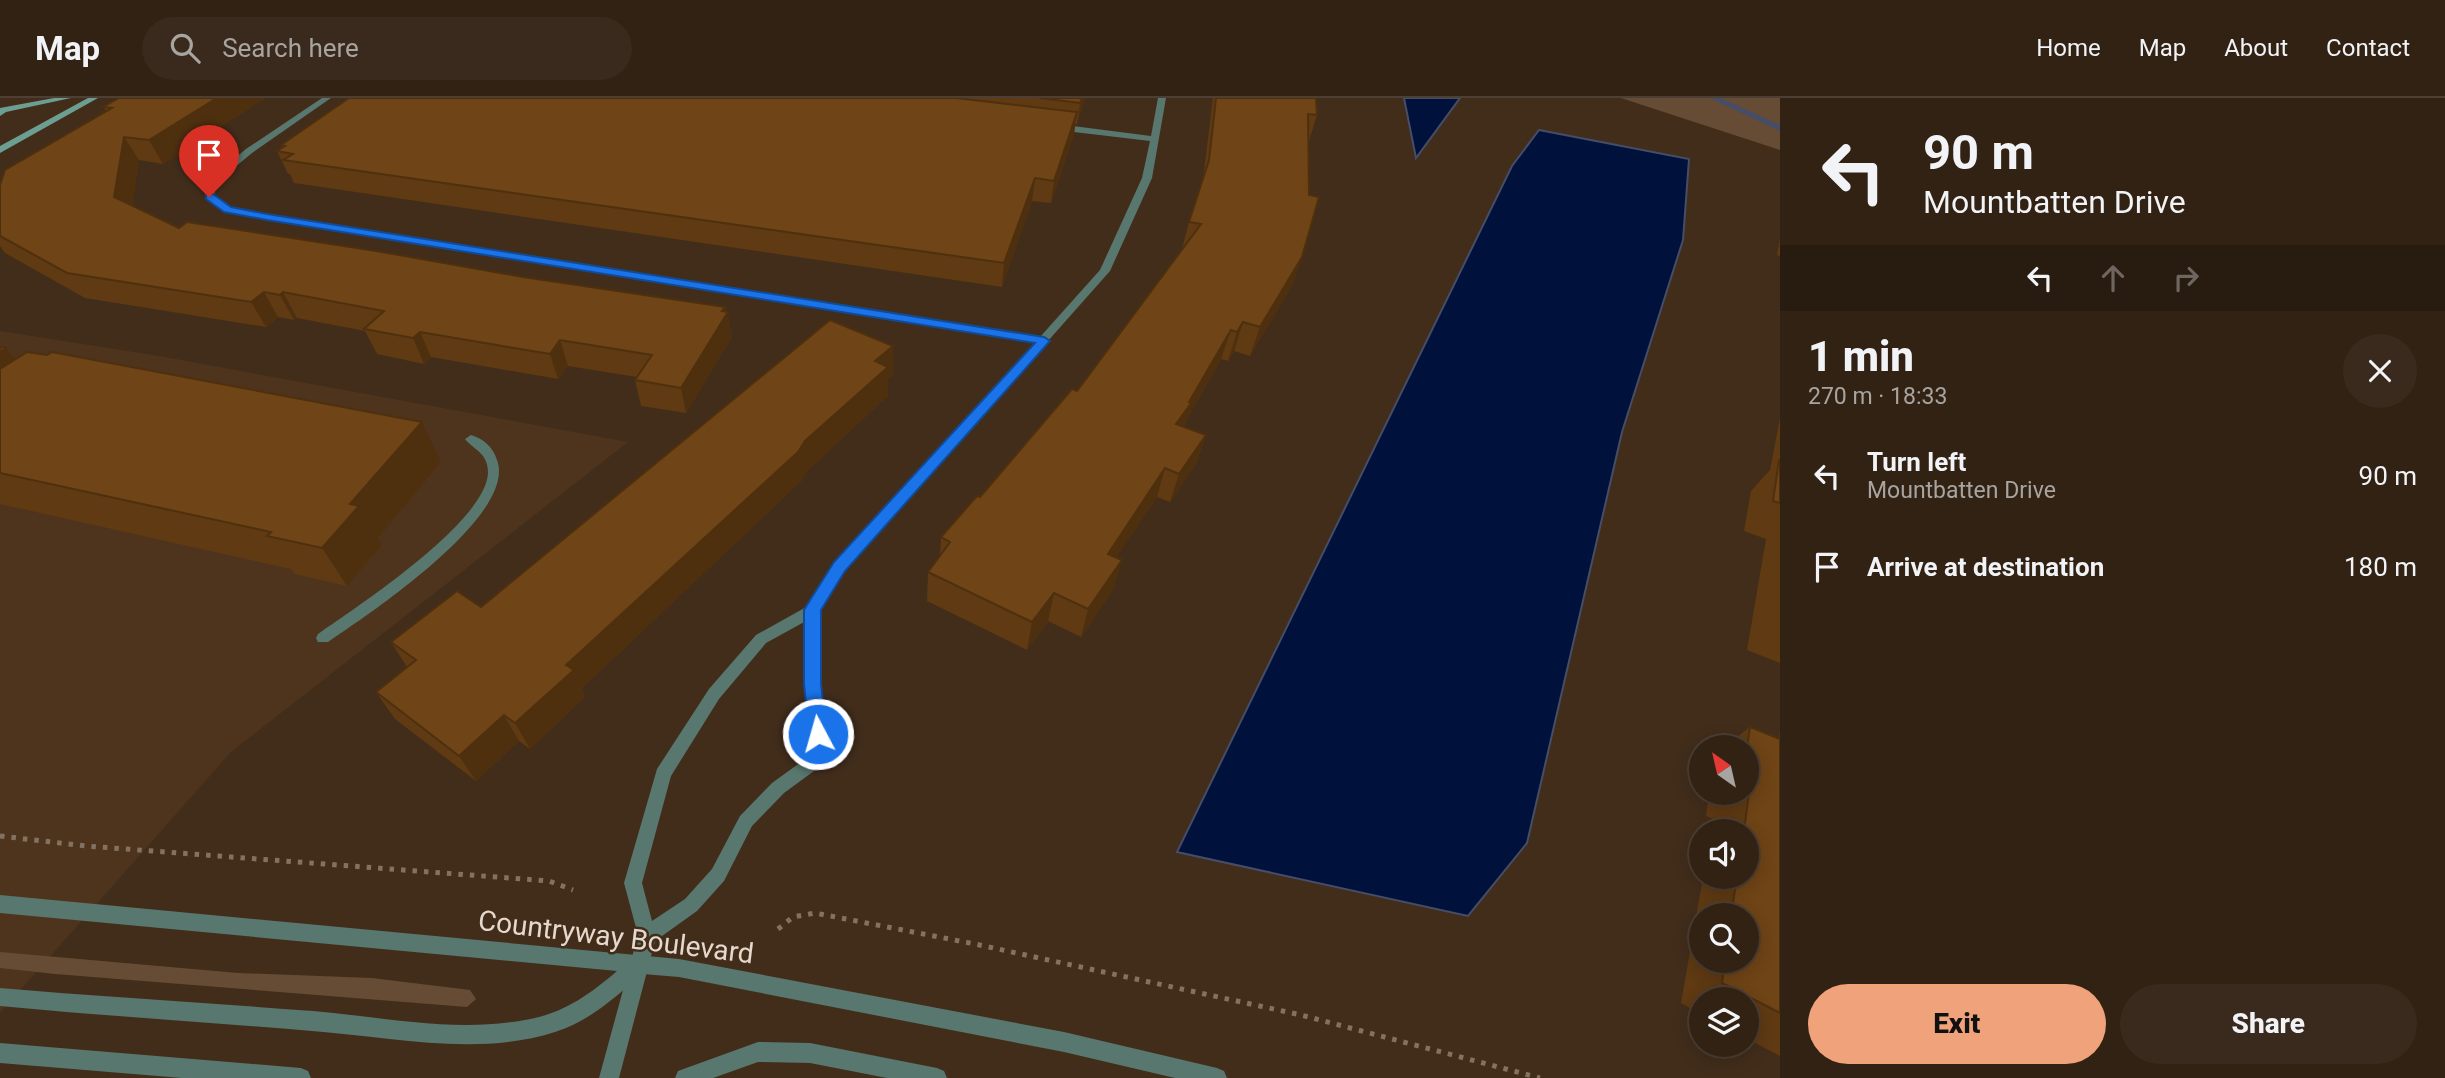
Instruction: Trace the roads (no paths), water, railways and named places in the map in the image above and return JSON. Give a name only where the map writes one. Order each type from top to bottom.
[{"type":"main road","points":[[1,111],[26,98]]},
{"type":"main road","points":[[1,111],[67,98]]},
{"type":"main road","points":[[0,150],[94,98]]},
{"type":"street","points":[[327,98],[240,158],[213,181],[209,197],[228,210],[254,215],[1044,341]]},
{"type":"street","points":[[609,1078],[648,934],[634,883],[663,774],[715,694],[761,639],[813,610],[840,566],[1105,271],[1147,178],[1162,98]]},
{"type":"street","points":[[1045,126],[1153,139]]},
{"type":"street","points":[[323,638],[378,601],[450,539],[484,501],[495,473],[487,450],[471,439]]},
{"type":"street","points":[[648,934],[691,905],[718,875],[746,821],[778,788],[808,766],[818,734],[812,684],[813,610]]},
{"type":"street","name":"Countryway Boulevard","points":[[0,904],[640,963],[1064,1042],[1217,1078]]},
{"type":"street","points":[[0,997],[373,1026],[463,1036],[514,1033],[557,1023],[589,1006],[640,963]]},
{"type":"street","points":[[685,1078],[758,1052],[810,1054],[937,1078]]},
{"type":"street","points":[[0,1053],[302,1078]]},
{"type":"water","points":[[1404,98],[1460,98],[1416,158]]},
{"type":"water","points":[[1539,130],[1689,159],[1683,240],[1622,432],[1527,843],[1468,916],[1177,852],[1512,166]]},
{"type":"waterway","points":[[1714,98],[1780,128]]}]
